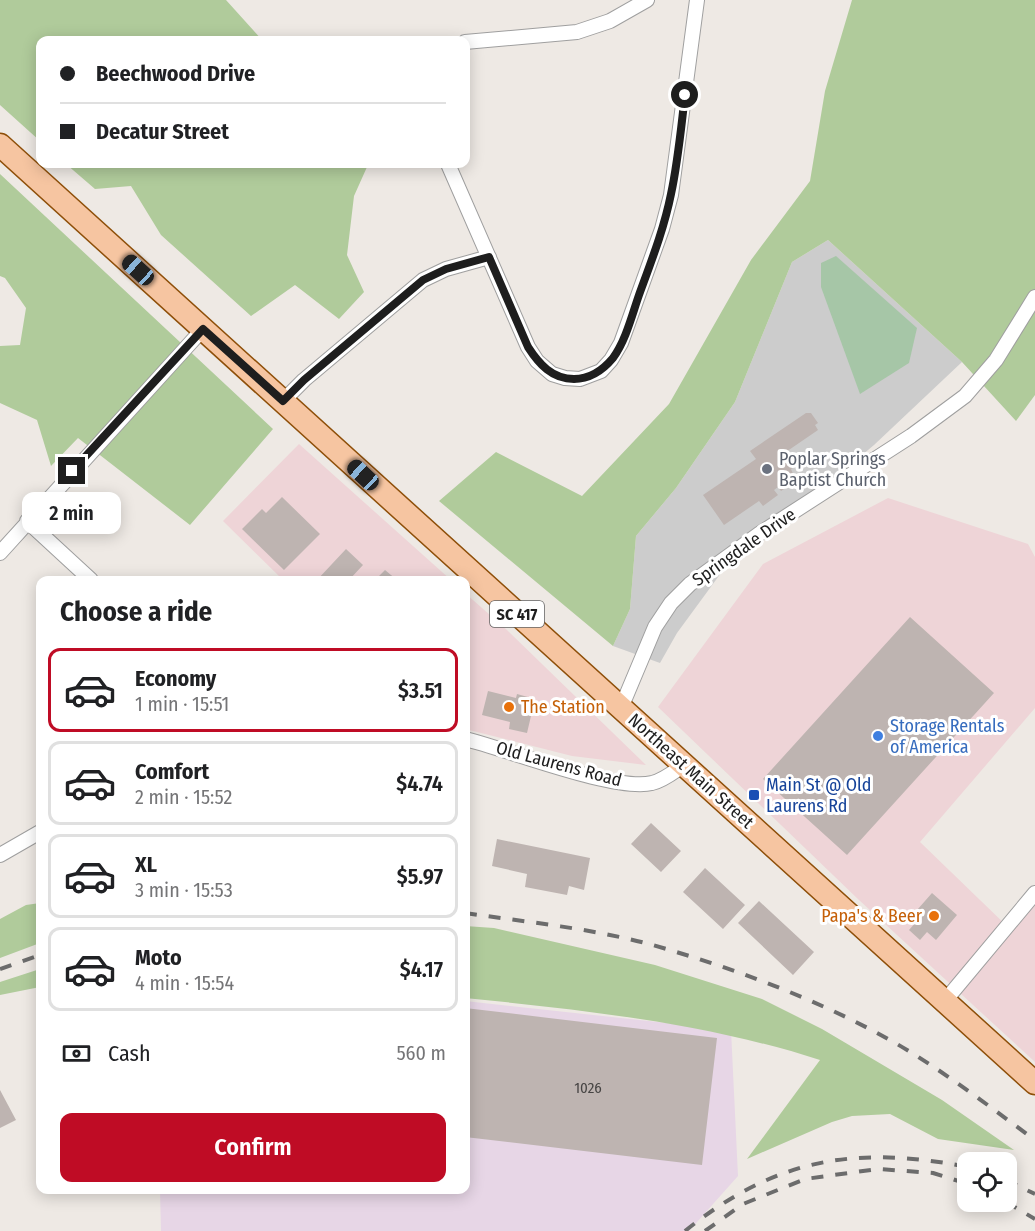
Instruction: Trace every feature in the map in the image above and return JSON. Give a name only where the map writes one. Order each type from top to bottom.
[{"type":"main road","name":"Northeast Main Street","points":[[0,145],[1035,1083]]},
{"type":"street","points":[[470,42],[577,32],[610,21],[647,0]]},
{"type":"street","points":[[450,168],[528,347],[545,369],[565,378],[580,379],[596,374],[611,360],[630,320],[671,195],[697,0]]},
{"type":"street","points":[[283,401],[304,380],[423,280],[446,269],[489,257]]},
{"type":"street","name":"Springdale Drive","points":[[621,708],[655,627],[671,603],[690,584],[759,534],[911,436],[957,402],[993,365],[1035,297]]},
{"type":"street","points":[[0,553],[203,329]]},
{"type":"street","points":[[27,521],[87,576]]},
{"type":"street","name":"Old Laurens Road","points":[[470,740],[572,770],[635,784],[655,783],[684,765]]},
{"type":"street","points":[[3,849],[36,834]]},
{"type":"street","points":[[944,1002],[1035,893]]},
{"type":"shaded area","points":[[828,240],[962,362],[874,445],[721,573],[677,633],[660,663],[613,646],[630,609],[636,536],[676,488],[735,402],[792,262]]},
{"type":"shaded area","points":[[299,444],[447,576],[279,576],[223,521]]},
{"type":"shaded area","points":[[888,498],[1028,544],[1035,557],[1035,708],[920,842],[1010,929],[1035,903],[1035,1062],[859,900],[658,707],[763,564]]},
{"type":"shaded area","points":[[470,597],[507,630],[646,765],[572,756],[470,730]]},
{"type":"shaded area","points":[[470,1002],[731,1030],[738,1176],[689,1231],[161,1231],[160,1194],[470,1194]]},
{"type":"green space","points":[[0,0],[226,0],[258,36],[36,36],[36,137],[0,105]]},
{"type":"green space","points":[[852,0],[1035,0],[1035,395],[1016,421],[962,362],[828,240],[792,262],[735,402],[676,488],[636,536],[630,609],[613,646],[439,501],[496,452],[582,496],[669,404],[751,260],[810,181],[825,91]]},
{"type":"green space","points":[[71,168],[367,168],[354,196],[347,255],[364,292],[339,319],[295,285],[251,316],[161,235],[131,186],[95,189]]},
{"type":"green space","points":[[0,174],[273,429],[190,525],[78,438],[51,466],[37,420],[0,403],[0,346],[20,345],[26,308],[5,278],[0,276]]},
{"type":"green space","points":[[836,256],[917,328],[909,363],[860,394],[821,287],[821,263]]},
{"type":"green space","points":[[36,904],[36,944],[0,958],[0,919],[26,905]]},
{"type":"green space","points":[[470,926],[494,928],[655,965],[762,999],[822,1029],[942,1100],[1014,1150],[938,1139],[890,1114],[852,1116],[832,1122],[747,1159],[820,1060],[777,1047],[689,1027],[470,999]]},
{"type":"green space","points":[[36,970],[36,988],[0,995],[0,982]]},
{"type":"building","name":"Poplar Springs Baptist Church","points":[[806,413],[811,413],[818,423],[815,425],[818,430],[783,454],[793,468],[791,469],[796,481],[781,491],[778,487],[774,490],[778,495],[763,506],[759,501],[724,525],[703,495],[756,459],[750,451]]},
{"type":"building","points":[[282,497],[320,534],[284,570],[242,529],[262,509],[266,513]]},
{"type":"building","points":[[346,549],[363,565],[353,576],[321,576]]},
{"type":"building","points":[[385,570],[392,576],[379,576]]},
{"type":"building","name":"Storage Rentals of America","points":[[910,617],[994,693],[847,855],[763,779]]},
{"type":"building","name":"The Station","points":[[488,691],[516,698],[517,694],[535,699],[527,733],[509,729],[510,722],[482,715]]},
{"type":"building","points":[[651,823],[681,851],[661,872],[631,844]]},
{"type":"building","points":[[497,839],[590,858],[584,890],[569,886],[567,895],[525,887],[527,874],[492,866]]},
{"type":"building","points":[[705,868],[745,905],[723,929],[683,892]]},
{"type":"building","name":"Papa's & Beer","points":[[932,893],[957,915],[936,940],[927,932],[920,940],[909,930],[916,922],[910,918]]},
{"type":"building","points":[[759,901],[814,952],[793,975],[738,923]]},
{"type":"building","points":[[470,1009],[717,1038],[702,1165],[470,1138]]},
{"type":"building","points":[[0,1090],[16,1120],[0,1128]]},
{"type":"railway","points":[[470,914],[626,938],[713,964],[807,999],[868,1028],[915,1055],[1035,1140]]},
{"type":"railway","points":[[0,969],[36,956]]},
{"type":"railway","points":[[685,1231],[719,1206],[752,1187],[785,1173],[818,1163],[853,1158],[889,1157],[957,1165]]},
{"type":"railway","points":[[705,1231],[743,1204],[805,1179],[878,1169],[933,1173],[957,1181]]},
{"type":"railway","points":[[1017,1185],[1035,1194]]},
{"type":"railway","points":[[1017,1208],[1035,1219]]},
{"type":"place","name":"Poplar Springs Baptist Church","points":[[767,469]]},
{"type":"place","name":"The Station","points":[[509,707]]},
{"type":"place","name":"Storage Rentals of America","points":[[878,736]]},
{"type":"place","name":"Main St @ Old Laurens Rd","points":[[754,795]]},
{"type":"place","name":"Papa's & Beer","points":[[934,916]]},
{"type":"route","points":[[72,471],[203,329],[283,401],[304,380],[423,280],[446,269],[489,257],[528,347],[537,361],[552,374],[565,378],[580,379],[596,374],[611,360],[621,343],[662,229],[677,162],[685,95]]}]
